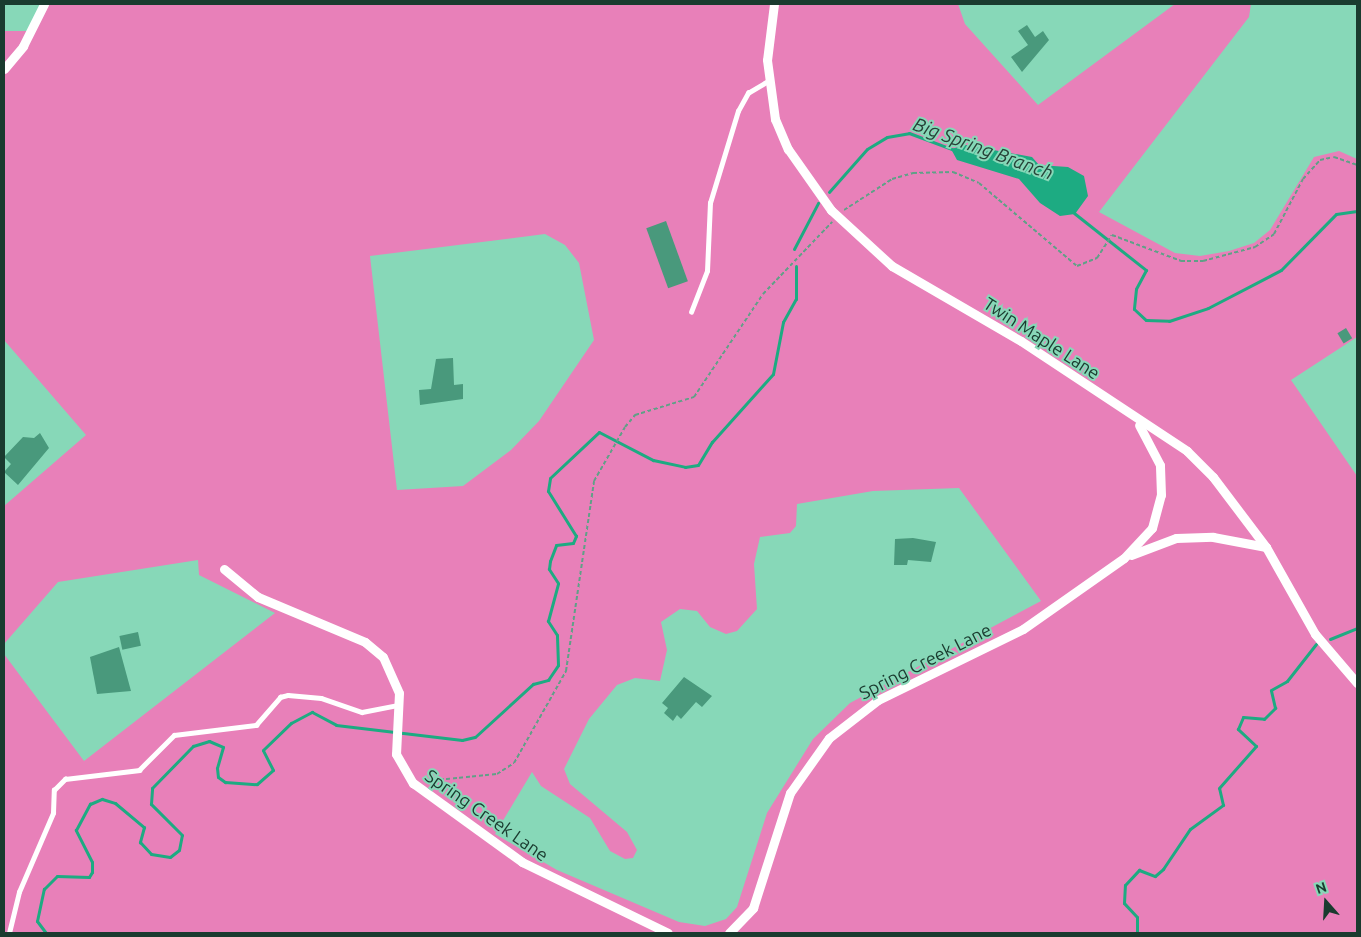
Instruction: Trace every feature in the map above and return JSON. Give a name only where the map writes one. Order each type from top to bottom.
[{"type":"street","points":[[4,68],[23,46],[44,4]]},
{"type":"street","name":"Twin Maple Lane","points":[[774,4],[767,36],[768,81],[775,119],[788,149],[837,216],[892,266],[1022,341],[1130,416],[1187,450],[1213,477],[1266,547],[1315,634],[1357,683]]},
{"type":"street","name":"Spring Creek Lane","points":[[729,933],[753,908],[790,793],[829,738],[878,700],[1023,629],[1124,558],[1152,528],[1162,480],[1155,448],[1130,416]]},
{"type":"street","name":"Spring Creek Lane","points":[[1124,558],[1176,538],[1213,537],[1266,547]]},
{"type":"street","name":"Spring Creek Lane","points":[[224,569],[258,597],[376,650],[396,679],[399,705],[396,754],[398,766],[413,783],[522,862],[668,933]]},
{"type":"lane","points":[[691,312],[707,271],[710,203],[738,111],[748,92],[768,81]]},
{"type":"lane","points":[[8,933],[19,892],[53,814],[54,790],[65,779],[138,770],[174,735],[256,725],[280,698],[288,695],[321,698],[362,712],[399,705]]},
{"type":"path","points":[[413,783],[497,774],[514,763],[566,671],[591,496],[625,427],[635,415],[694,397],[763,294],[837,216],[857,198],[892,179],[913,173],[953,172],[979,183],[1077,266],[1092,262],[1112,235],[1181,261],[1234,254],[1274,234],[1303,179],[1320,160],[1334,157],[1357,165]]},
{"type":"shaded area","points":[[44,4],[958,4],[965,24],[1038,105],[1175,4],[1251,4],[1249,17],[1099,212],[1175,253],[1200,256],[1229,251],[1254,243],[1270,230],[1314,157],[1339,151],[1357,159],[1357,337],[1291,380],[1357,476],[1357,933],[4,933],[4,654],[84,761],[275,613],[199,575],[198,560],[58,582],[4,644],[4,506],[86,435],[4,340],[4,31],[32,31]],"holes":[[[545,234],[565,245],[579,263],[594,340],[539,421],[511,450],[463,486],[397,490],[370,256]],[[959,488],[1041,601],[850,703],[813,739],[767,813],[737,907],[726,919],[705,926],[679,922],[557,870],[495,834],[532,772],[541,786],[590,818],[610,851],[625,859],[633,858],[637,850],[627,832],[570,784],[564,769],[589,719],[617,685],[635,678],[660,681],[667,650],[661,622],[680,609],[697,611],[710,627],[726,634],[737,631],[757,609],[754,564],[760,537],[790,533],[796,526],[797,504],[873,491]]]},
{"type":"water","points":[[966,145],[1032,157],[1039,165],[1068,167],[1084,176],[1088,196],[1075,214],[1060,216],[1040,203],[1019,179],[957,160],[951,149]]},
{"type":"building","points":[[1027,25],[1035,37],[1043,31],[1049,40],[1022,72],[1011,57],[1028,45],[1018,31]]},
{"type":"building","points":[[666,221],[688,281],[668,288],[646,228]]},
{"type":"building","points":[[1346,328],[1352,338],[1344,343],[1337,333]]},
{"type":"building","points":[[453,358],[454,385],[463,384],[463,399],[420,405],[419,390],[431,389],[436,359]]},
{"type":"building","points":[[40,433],[49,448],[18,485],[4,472],[11,464],[4,457],[23,437],[34,438]]},
{"type":"building","points":[[913,538],[936,542],[931,562],[908,560],[907,565],[894,565],[895,539]]},
{"type":"building","points":[[138,632],[141,646],[122,650],[119,636]]},
{"type":"building","points":[[119,647],[131,691],[97,694],[90,657]]},
{"type":"building","points":[[684,677],[712,696],[702,707],[696,702],[681,719],[677,715],[673,721],[664,713],[668,708],[662,703]]},
{"type":"waterway","name":"Big Spring Branch","points":[[829,192],[867,149],[887,137],[909,133],[954,150]]},
{"type":"waterway","name":"Big Spring Branch","points":[[794,249],[818,203]]},
{"type":"waterway","name":"Big Spring Branch","points":[[1074,213],[1146,270],[1136,289],[1134,309],[1146,320],[1169,321],[1208,308],[1281,270],[1336,214],[1357,211]]},
{"type":"waterway","name":"Big Spring Branch","points":[[46,933],[37,921],[44,889],[57,876],[89,877],[92,872],[92,862],[76,830],[90,804],[102,799],[115,803],[144,827],[140,842],[151,854],[170,857],[179,850],[182,835],[151,804],[152,788],[193,746],[209,741],[223,747],[217,768],[218,777],[225,782],[257,784],[273,770],[263,750],[291,723],[312,712],[336,725],[462,740],[475,737],[533,684],[548,680],[558,665],[557,635],[548,621],[558,583],[549,569],[550,561],[556,545],[573,543],[576,536],[548,491],[550,478],[599,432],[653,460],[685,467],[698,465],[712,442],[773,374],[783,322],[796,299],[796,266]]},
{"type":"waterway","points":[[1330,639],[1357,628]]},
{"type":"waterway","points":[[1137,933],[1137,917],[1124,903],[1125,885],[1139,870],[1155,876],[1163,869],[1190,829],[1223,805],[1219,788],[1256,746],[1238,729],[1243,717],[1264,719],[1275,708],[1271,690],[1287,681],[1316,644]]}]
